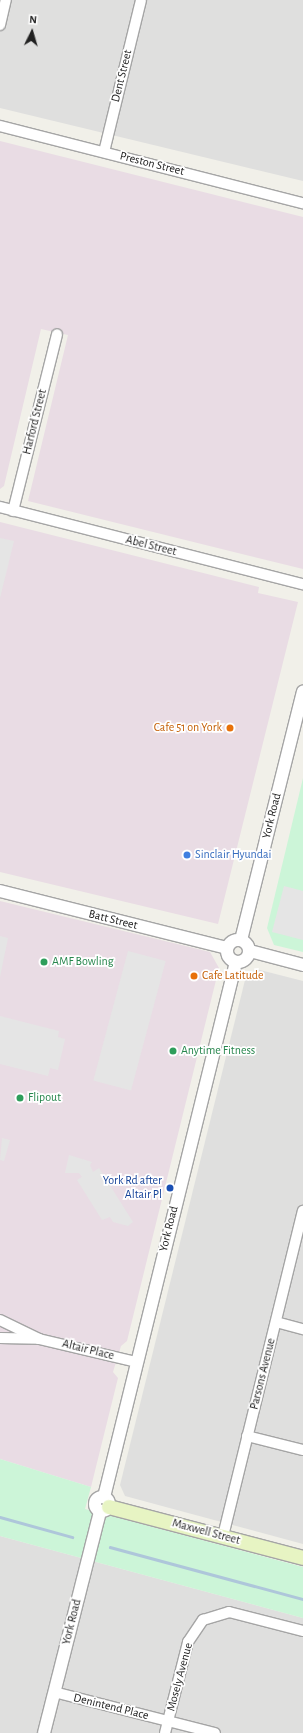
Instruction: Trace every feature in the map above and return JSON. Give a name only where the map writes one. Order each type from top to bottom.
[{"type":"main road","name":"Maxwell Street","points":[[104,1505],[303,1558]]},
{"type":"street","points":[[0,25],[6,0]]},
{"type":"street","name":"Dent Street","points":[[104,152],[141,0]]},
{"type":"street","name":"Preston Street","points":[[0,126],[303,203]]},
{"type":"street","name":"Harford Street","points":[[13,511],[57,334]]},
{"type":"street","name":"Abel Street","points":[[0,507],[303,584]]},
{"type":"street","name":"York Road","points":[[241,940],[303,692]]},
{"type":"street","name":"Batt Street","points":[[0,891],[227,948]]},
{"type":"street","points":[[250,952],[245,960],[236,962],[227,955],[227,948],[234,940],[241,940],[250,952],[303,965]]},
{"type":"street","name":"York Road","points":[[44,1733],[104,1505],[136,1362],[236,962]]},
{"type":"street","name":"Parsons Avenue","points":[[222,1536],[303,1211]]},
{"type":"street","name":"Altair Place","points":[[0,1320],[39,1339]]},
{"type":"street","points":[[276,1322],[303,1328]]},
{"type":"street","name":"Altair Place","points":[[0,1338],[39,1339],[136,1362]]},
{"type":"street","points":[[247,1436],[303,1450]]},
{"type":"street","name":"Mosely Avenue","points":[[165,1733],[188,1642],[195,1628],[207,1617],[235,1613],[303,1631]]},
{"type":"street","name":"Denintend Place","points":[[54,1692],[215,1733]]},
{"type":"shaded area","points":[[0,0],[303,0],[303,181],[0,108]]},
{"type":"shaded area","points":[[0,141],[303,217],[303,569],[28,501],[68,335],[41,329],[4,486],[0,489]]},
{"type":"shaded area","points":[[0,522],[259,587],[258,593],[298,602],[218,924],[0,872]]},
{"type":"shaded area","points":[[0,538],[14,541],[0,598]]},
{"type":"shaded area","points":[[284,886],[303,891],[303,940],[272,932]]},
{"type":"shaded area","points":[[0,901],[210,952],[219,968],[127,1341],[121,1346],[113,1372],[118,1378],[91,1487],[0,1459]]},
{"type":"shaded area","points":[[0,936],[8,938],[0,977]]},
{"type":"shaded area","points":[[128,951],[166,961],[131,1091],[93,1080]]},
{"type":"shaded area","points":[[256,969],[303,981],[303,1544],[125,1496],[120,1485],[246,976]]},
{"type":"shaded area","points":[[0,1016],[59,1031],[58,1037],[65,1039],[58,1070],[50,1068],[48,1076],[0,1064]]},
{"type":"shaded area","points":[[2,1138],[10,1140],[4,1161],[0,1160]]},
{"type":"shaded area","points":[[69,1155],[92,1162],[90,1165],[93,1172],[99,1168],[133,1222],[128,1226],[113,1222],[110,1217],[102,1220],[77,1180],[82,1177],[79,1173],[65,1173]]},
{"type":"shaded area","points":[[0,1536],[303,1618],[303,1733],[0,1733]]},
{"type":"green space","points":[[303,778],[303,952],[274,945],[267,928]]},
{"type":"green space","points":[[0,1459],[91,1487],[85,1509],[303,1567],[303,1618],[0,1536]]},
{"type":"waterway","points":[[0,1517],[72,1537]]},
{"type":"waterway","points":[[110,1547],[303,1599]]},
{"type":"place","name":"Cafe 51 on York","points":[[230,728]]},
{"type":"place","name":"Sinclair Hyundai","points":[[187,855]]},
{"type":"place","name":"AMF Bowling","points":[[44,962]]},
{"type":"place","name":"Cafe Latitude","points":[[194,976]]},
{"type":"place","name":"Anytime Fitness","points":[[173,1051]]},
{"type":"place","name":"Flipout","points":[[20,1098]]},
{"type":"place","name":"York Rd after Altair Pl","points":[[170,1188]]}]
